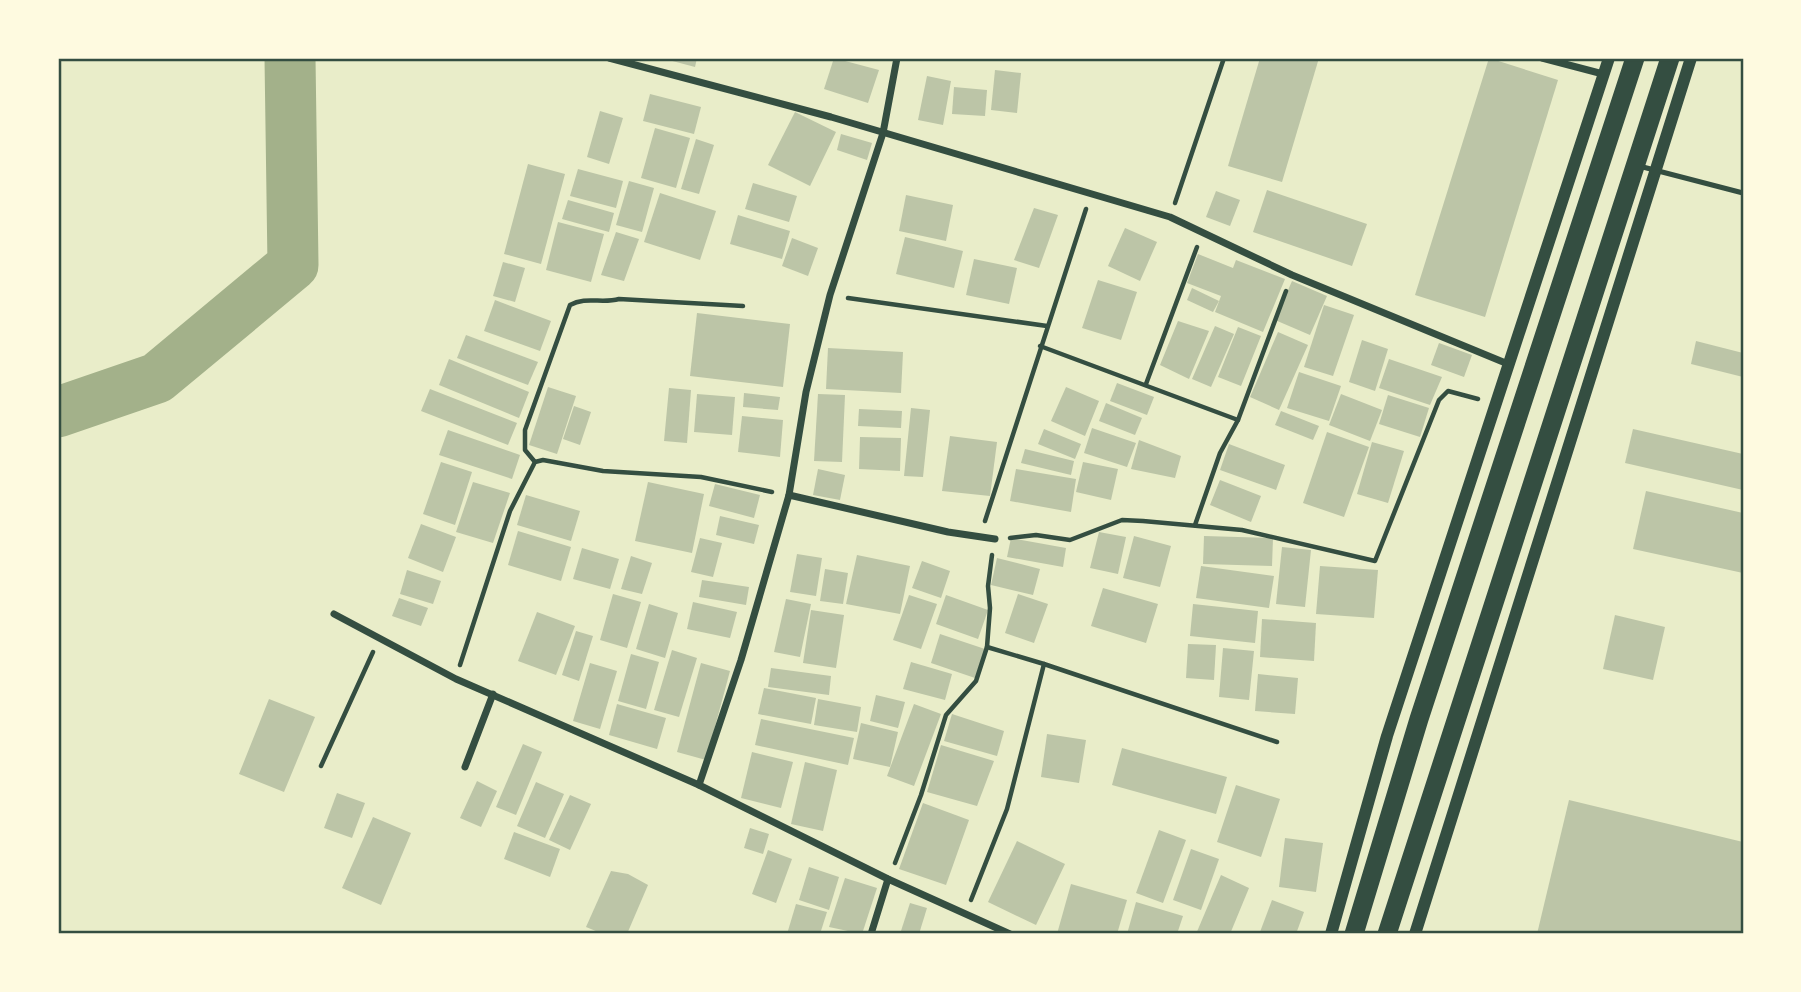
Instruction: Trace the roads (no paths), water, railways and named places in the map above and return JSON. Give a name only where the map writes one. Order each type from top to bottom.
[{"type":"highway","points":[[1354,934],[1419,719],[1634,58]]},
{"type":"highway","points":[[1387,934],[1633,165],[1670,58]]},
{"type":"street","points":[[609,58],[883,132],[1170,217],[1292,275],[1508,364]]},
{"type":"street","points":[[699,785],[741,660],[789,495],[806,392],[830,295],[883,132],[897,58]]},
{"type":"street","points":[[1542,58],[1603,74]]},
{"type":"street","points":[[1331,934],[1388,736],[1609,58]]},
{"type":"street","points":[[1415,934],[1691,58]]},
{"type":"street","points":[[789,495],[948,532],[995,539]]},
{"type":"street","points":[[334,614],[456,679],[699,785],[888,879],[1010,934]]},
{"type":"street","points":[[465,767],[493,694]]},
{"type":"street","points":[[871,934],[888,879]]},
{"type":"lane","points":[[1633,165],[1743,193]]},
{"type":"waterway","points":[[58,412],[157,378],[293,265],[290,58]]}]
